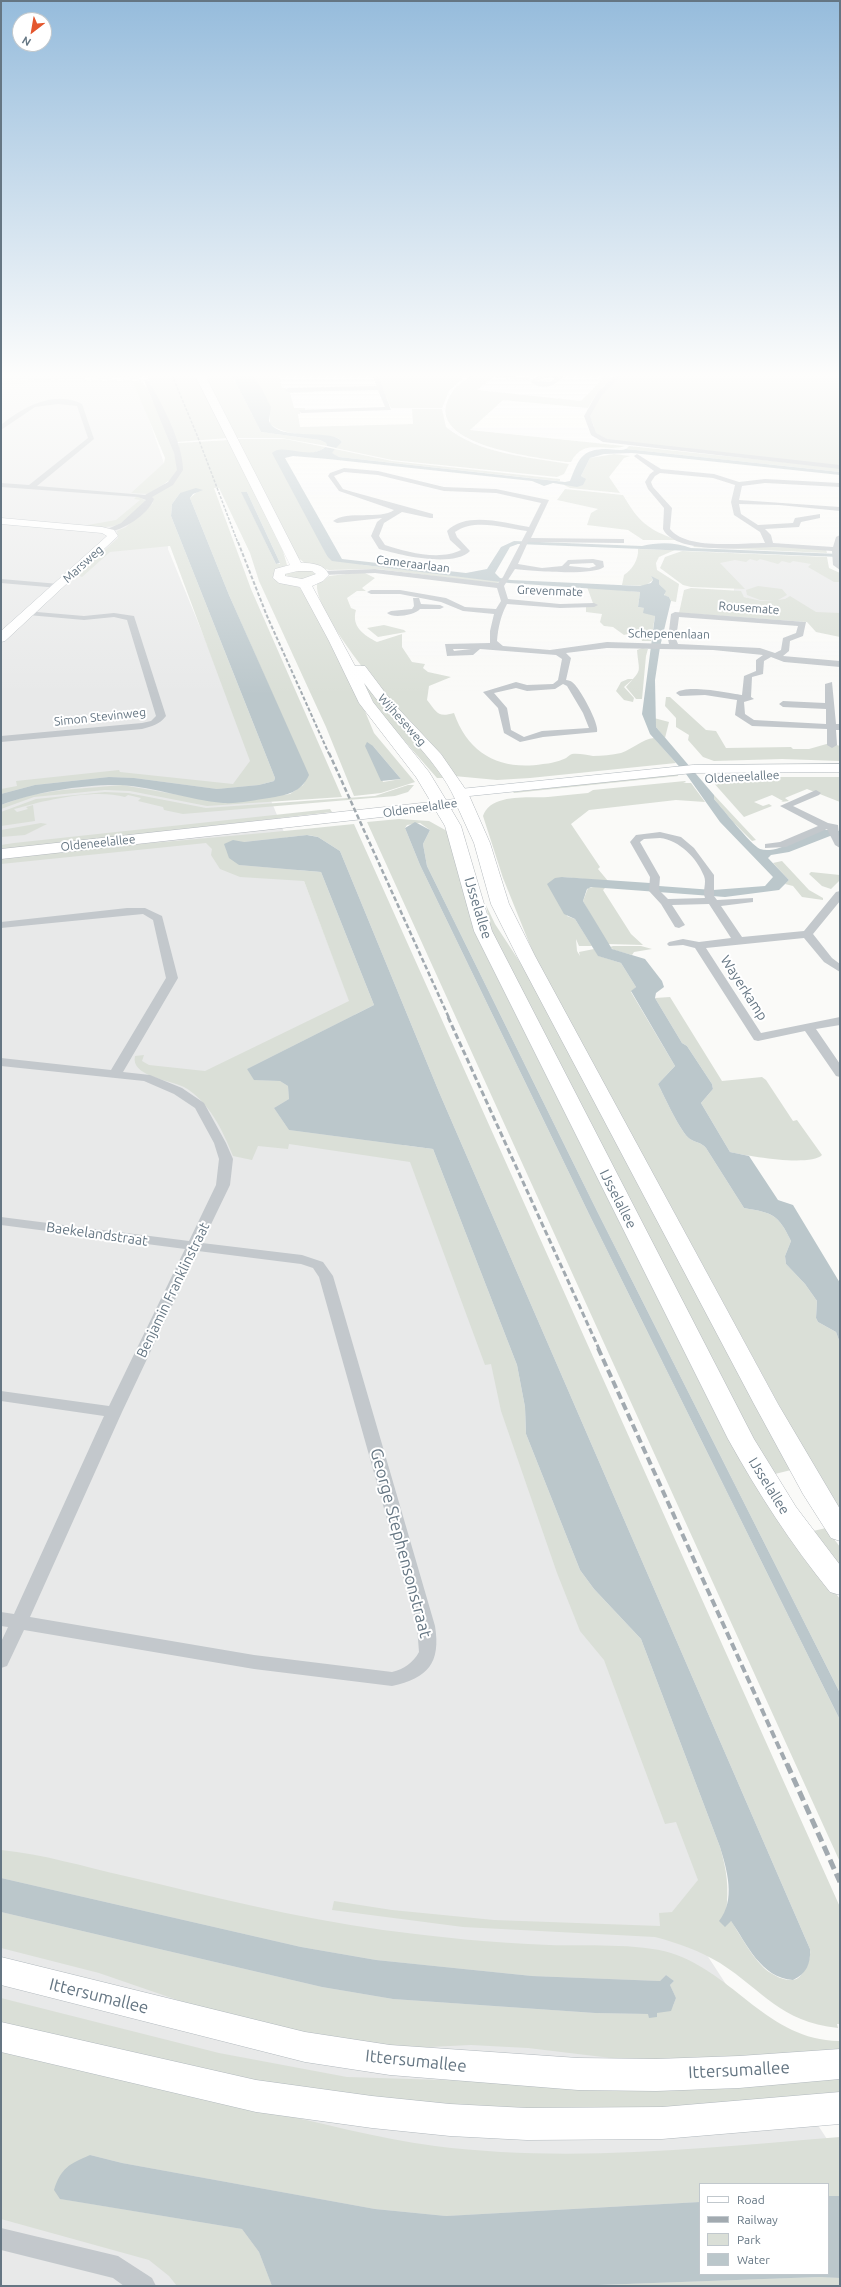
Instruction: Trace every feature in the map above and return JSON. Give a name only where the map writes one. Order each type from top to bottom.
[{"type":"main road","points":[[254,482],[297,567]]},
{"type":"main road","points":[[1,521],[107,531]]},
{"type":"main road","name":"Marsweg","points":[[1,638],[111,539],[112,534],[107,531]]},
{"type":"main road","points":[[297,567],[314,568],[323,573],[323,575],[317,580],[304,583],[289,582],[279,578],[278,575],[283,570],[297,567]]},
{"type":"main road","name":"Wijheseweg","points":[[304,583],[336,641],[366,703],[423,775],[450,799]]},
{"type":"main road","name":"Wijheseweg","points":[[336,641],[378,694],[436,757],[450,799]]},
{"type":"main road","name":"Oldeneelallee","points":[[1,840],[586,788],[678,775],[840,768]]},
{"type":"main road","name":"Oldeneelallee","points":[[715,773],[840,775]]},
{"type":"main road","name":"Oldeneelallee","points":[[1,854],[450,799]]},
{"type":"main road","name":"IJsselallee","points":[[450,799],[482,843],[500,904],[526,956],[812,1487],[840,1531]]},
{"type":"main road","name":"IJsselallee","points":[[450,799],[460,845],[484,931],[509,985],[744,1446],[782,1509],[815,1554],[840,1584]]},
{"type":"main road","name":"Ittersumallee","points":[[1,1971],[306,2047],[390,2060],[578,2074],[656,2075],[739,2072],[840,2064]]},
{"type":"main road","points":[[1,2036],[256,2096],[372,2112],[450,2120],[527,2124],[662,2123],[840,2108]]},
{"type":"street","points":[[31,487],[38,482]]},
{"type":"street","points":[[1,485],[146,497],[171,482]]},
{"type":"street","points":[[335,482],[341,490],[401,509],[430,516]]},
{"type":"street","points":[[418,482],[444,489],[496,491],[546,502],[530,529],[504,583],[505,601],[498,612],[494,626],[493,642],[497,646]]},
{"type":"street","points":[[648,482],[650,488],[668,508],[666,527],[674,536],[703,544],[769,545],[835,553]]},
{"type":"street","points":[[732,482],[739,484],[759,482]]},
{"type":"street","points":[[779,482],[840,485]]},
{"type":"street","points":[[739,484],[735,502],[741,519],[768,535],[769,545]]},
{"type":"street","name":"Marsweg","points":[[107,531],[124,525],[150,502],[150,499],[146,497]]},
{"type":"street","points":[[735,502],[840,508]]},
{"type":"street","points":[[756,527],[796,525],[798,520],[818,517],[807,506]]},
{"type":"street","points":[[401,509],[388,516],[381,522],[375,536],[382,547],[418,555],[449,557],[462,554],[466,551],[453,538],[451,531],[454,528],[468,524],[481,523],[530,529]]},
{"type":"street","points":[[337,521],[373,516],[388,516]]},
{"type":"street","points":[[840,537],[835,553],[837,565],[840,568]]},
{"type":"street","points":[[524,542],[620,541]]},
{"type":"street","points":[[513,566],[542,570],[564,568]]},
{"type":"street","name":"Cameraarlaan","points":[[323,573],[375,570],[504,583]]},
{"type":"street","points":[[1,581],[59,586]]},
{"type":"street","points":[[371,592],[400,592],[443,600],[463,609]]},
{"type":"street","points":[[391,613],[414,611],[418,606],[416,596]]},
{"type":"street","name":"Grevenmate","points":[[505,601],[560,606],[594,605]]},
{"type":"street","points":[[418,606],[498,612]]},
{"type":"street","name":"Simon Stevinweg","points":[[1,739],[142,726],[154,723],[161,716],[131,618],[120,615],[84,618],[28,613]]},
{"type":"street","name":"Rousemate","points":[[670,645],[675,614],[803,624],[800,634],[786,640],[786,651],[773,655]]},
{"type":"street","name":"Schepenenlaan","points":[[477,646],[497,646],[559,653],[607,645],[670,645],[749,650],[784,659],[840,664]]},
{"type":"street","points":[[559,653],[567,658],[562,672],[562,681]]},
{"type":"street","points":[[748,699],[748,676],[760,672],[760,660],[773,655]]},
{"type":"street","points":[[562,681],[570,684],[581,704],[593,718],[594,730],[542,734],[523,740],[507,731],[504,711],[500,700],[487,692],[516,684],[528,688],[555,686],[562,681]]},
{"type":"street","points":[[829,684],[830,706],[835,727],[832,745]]},
{"type":"street","points":[[680,693],[705,692],[748,699]]},
{"type":"street","points":[[748,699],[740,701],[740,715],[752,723],[835,727]]},
{"type":"street","points":[[783,704],[830,706]]},
{"type":"street","points":[[816,793],[785,806],[835,834]]},
{"type":"street","points":[[769,846],[782,845],[835,834]]},
{"type":"street","points":[[827,848],[835,834]]},
{"type":"street","points":[[679,925],[665,902],[654,888],[655,877],[635,842],[636,839],[653,835],[672,835],[683,841],[709,876],[711,880],[712,897],[738,940]]},
{"type":"street","points":[[665,902],[712,897],[749,900]]},
{"type":"street","points":[[837,898],[807,934],[828,960],[840,969]]},
{"type":"street","points":[[1,925],[127,911],[145,911],[158,918],[172,978],[115,1075]]},
{"type":"street","name":"Wayerkamp","points":[[673,944],[683,942],[699,945],[807,934]]},
{"type":"street","name":"Wayerkamp","points":[[699,945],[758,1037],[840,1021]]},
{"type":"street","points":[[808,1027],[840,1073]]},
{"type":"street","name":"Benjamin Franklinstraat","points":[[1,1062],[146,1078],[178,1091],[200,1106],[220,1143],[226,1159],[223,1185],[114,1412],[20,1623],[1,1661]]},
{"type":"street","name":"Baekelandstraat","points":[[1,1221],[193,1247]]},
{"type":"street","name":"George Stephensonstraat","points":[[1,1619],[254,1662],[392,1679],[403,1677],[418,1669],[429,1651],[426,1626],[326,1276],[318,1265],[302,1260],[193,1247]]},
{"type":"street","points":[[1,1396],[114,1412]]},
{"type":"street","points":[[1,2239],[118,2268],[144,2286]]},
{"type":"shaded area","points":[[1,482],[165,482],[168,549],[304,881],[410,1160],[709,1885],[690,1929],[840,2159],[840,2286],[1,2286]]},
{"type":"shaded area","points":[[725,556],[821,558],[825,567],[840,575],[840,615],[814,614],[758,602],[734,593],[734,585],[715,565]]},
{"type":"green space","points":[[143,482],[167,482],[148,494],[131,493]]},
{"type":"green space","points":[[169,482],[249,482],[283,551],[287,565],[276,571],[299,587],[308,599],[362,704],[374,733],[415,782],[381,793],[354,796],[326,727],[259,581],[250,553],[219,488],[214,488],[251,589],[342,797],[207,806],[130,791],[105,790],[34,797],[1,809],[1,805],[30,795],[63,790],[122,785],[225,803],[290,794],[303,785],[308,775],[229,595],[190,498],[197,492],[180,493],[172,504],[171,516],[275,778],[274,781],[259,785],[217,789],[134,778],[109,777],[35,785],[1,794],[1,789],[17,786],[16,781],[119,770],[120,772],[233,784],[250,761],[170,546],[110,552],[82,577],[77,575],[118,538],[117,531],[126,527],[153,503],[152,496],[163,489]],"holes":[[[247,492],[280,563],[276,564],[242,493]],[[373,746],[401,779],[383,782]]]},
{"type":"green space","points":[[259,482],[292,482],[327,556],[364,565],[499,581],[497,584],[377,569],[329,570],[306,564],[297,557]]},
{"type":"green space","points":[[573,482],[612,482],[620,493],[570,488],[564,485]]},
{"type":"green space","points":[[565,489],[623,495],[634,512],[645,524],[658,532],[677,540],[643,540],[628,530],[587,525],[591,513],[598,509],[557,500]]},
{"type":"green space","points":[[137,496],[146,501],[124,521],[112,526],[104,527],[82,526],[116,520],[140,500],[134,499]]},
{"type":"green space","points":[[696,544],[766,545],[826,549],[827,553],[693,547]]},
{"type":"green space","points":[[638,549],[675,550],[659,557],[656,563],[657,570],[679,584],[676,602],[671,601],[669,597],[665,596],[662,587],[651,576],[653,580],[645,586],[622,585],[624,575],[632,567],[636,560]]},
{"type":"green space","points":[[682,551],[827,557],[829,568],[840,573],[840,582],[834,582],[808,567],[811,564],[782,561],[778,564],[760,559],[757,561],[750,559],[746,562],[735,560],[720,563],[745,589],[691,587],[683,585],[660,568],[665,557]]},
{"type":"green space","points":[[309,570],[316,574],[303,580],[285,575],[289,571]]},
{"type":"green space","points":[[363,572],[375,578],[362,588],[366,591],[357,591],[347,598],[351,608],[356,610],[355,621],[357,626],[363,633],[377,642],[402,634],[402,647],[412,662],[425,664],[423,668],[428,672],[451,677],[429,686],[427,700],[438,713],[444,715],[454,713],[460,727],[468,739],[477,749],[488,756],[500,762],[528,766],[562,760],[572,754],[596,756],[621,753],[645,740],[654,738],[676,763],[497,780],[454,776],[398,711],[351,652],[333,625],[321,601],[317,584],[329,576]]},
{"type":"green space","points":[[758,586],[782,589],[787,595],[778,600],[785,599],[790,596],[816,612],[840,613],[840,637],[816,632],[807,622],[679,613],[684,590],[691,588],[741,591],[744,597],[761,601],[775,601],[760,600],[747,595],[746,590]]},
{"type":"green space","points":[[587,587],[640,592],[638,607],[644,608],[655,616],[651,641],[642,641],[639,631],[624,635],[613,627],[604,626],[600,622],[602,614],[586,612],[586,607],[594,606]]},
{"type":"green space","points":[[384,625],[404,630],[406,632],[378,637],[367,628]]},
{"type":"green space","points":[[642,648],[648,649],[642,699],[636,699],[626,687],[639,670],[637,650]]},
{"type":"green space","points":[[361,678],[430,755],[444,778],[437,778],[372,704]]},
{"type":"green space","points":[[628,679],[633,679],[624,687],[634,698],[633,702],[624,700],[616,691],[621,682]]},
{"type":"green space","points":[[666,697],[670,697],[706,730],[716,731],[726,748],[791,747],[793,749],[809,749],[830,743],[840,746],[840,761],[782,759],[714,761],[703,757],[688,740],[689,735],[676,727],[676,718],[665,706]]},
{"type":"green space","points":[[654,718],[669,722],[665,738],[656,727]]},
{"type":"green space","points":[[679,773],[678,776],[513,792]]},
{"type":"green space","points":[[840,777],[840,802],[807,789],[785,798],[789,801],[781,802],[783,801],[772,795],[754,802],[763,806],[769,804],[772,806],[744,817],[712,781],[722,781],[715,779]]},
{"type":"green space","points":[[686,782],[683,783],[691,783],[705,802],[676,800],[589,810],[571,824],[600,867],[598,869],[608,881],[562,877],[567,916],[575,919],[592,946],[579,946],[576,939],[577,951],[580,956],[579,952],[594,949],[599,956],[621,963],[636,987],[631,992],[675,1066],[658,1084],[682,1130],[690,1139],[706,1148],[744,1208],[762,1211],[774,1216],[782,1225],[791,1241],[785,1256],[786,1264],[805,1284],[817,1301],[816,1318],[818,1322],[836,1332],[840,1343],[840,1515],[534,955],[503,878],[483,816],[487,809],[494,803],[511,798],[553,797],[588,793],[593,790]]},
{"type":"green space","points":[[408,785],[414,785],[408,792],[395,796],[183,814],[164,810],[163,807],[138,801],[141,798],[128,795],[125,797],[98,794],[83,795],[53,799],[14,809],[17,812],[28,809],[26,807],[33,805],[35,821],[1,826],[1,812],[36,799],[105,792],[128,793],[206,808],[375,796]]},
{"type":"green space","points":[[714,795],[756,840],[752,841],[734,823],[714,799]]},
{"type":"green space","points":[[330,809],[332,812],[1,850],[1,845],[14,843]]},
{"type":"green space","points":[[399,819],[429,821],[447,831],[468,903],[831,1587],[840,1599],[840,1693],[597,1211],[427,866],[423,844],[430,830],[420,823],[407,825],[405,828],[420,865],[589,1214],[840,1720],[840,1862],[367,822]]},
{"type":"green space","points":[[41,823],[47,824],[25,835],[1,837],[1,830]]},
{"type":"green space","points":[[354,824],[840,1907],[840,2024],[837,2024],[838,2028],[801,2019],[774,2004],[720,1963],[689,1948],[655,1937],[463,1927],[332,1910],[334,1901],[392,1910],[494,1920],[660,1926],[659,1913],[672,1912],[698,1880],[676,1822],[665,1824],[604,1660],[580,1631],[557,1573],[501,1411],[491,1364],[485,1365],[410,1162],[289,1144],[288,1149],[258,1146],[252,1160],[233,1156],[220,1127],[201,1100],[178,1084],[145,1073],[135,1063],[135,1056],[144,1055],[142,1061],[149,1065],[205,1071],[349,1001],[304,881],[240,877],[220,869],[211,855],[212,849],[206,843],[1,864],[1,858]],"holes":[[[308,835],[318,837],[340,851],[439,1092],[810,1949],[808,1963],[801,1975],[793,1980],[776,1976],[763,1967],[748,1948],[726,1913],[727,1879],[720,1847],[641,1639],[594,1589],[580,1570],[526,1434],[525,1407],[517,1365],[433,1149],[289,1130],[274,1108],[289,1099],[288,1086],[280,1081],[255,1080],[247,1069],[374,1005],[321,872],[239,865],[227,852],[225,844]]]},
{"type":"green space","points":[[782,861],[809,890],[823,898],[823,900],[802,897],[793,886],[785,884],[789,880],[773,863]]},
{"type":"green space","points":[[811,872],[840,875],[840,880],[831,889],[822,886],[809,874]]},
{"type":"green space","points":[[598,886],[606,887],[603,890],[631,934],[643,945],[607,944],[583,901],[588,888]]},
{"type":"green space","points":[[486,905],[495,924],[527,973],[791,1470],[771,1475],[491,930]]},
{"type":"green space","points":[[641,946],[652,949],[634,952],[632,955],[614,950],[610,947]]},
{"type":"green space","points":[[670,997],[722,1081],[762,1077],[766,1080],[793,1121],[797,1120],[822,1155],[805,1160],[778,1160],[730,1152],[701,1103],[713,1089],[712,1084],[687,1046],[682,1043],[655,998]]},
{"type":"green space","points":[[826,1528],[840,1547],[840,1570],[809,1532]]},
{"type":"green space","points":[[1,1850],[48,1858],[253,1906],[350,1925],[424,1935],[486,1941],[549,1945],[627,1946],[671,1953],[693,1962],[714,1975],[771,2018],[792,2030],[814,2038],[839,2041],[840,2050],[706,2060],[636,2061],[528,2048],[471,2045],[408,2048],[274,2027],[212,2012],[99,1973],[1,1948],[1,1912],[322,1987],[393,1999],[595,2013],[648,2014],[657,2013],[673,2006],[676,1998],[670,1985],[674,1981],[666,1975],[660,1981],[532,1976],[376,1960],[301,1947],[1,1878]]},
{"type":"green space","points":[[1,1998],[219,2053],[347,2077],[473,2081],[589,2088],[840,2077],[840,2097],[612,2112],[437,2107],[258,2083],[1,2023]]},
{"type":"green space","points":[[1,2050],[391,2139],[435,2146],[485,2151],[587,2154],[688,2149],[840,2137],[840,2196],[829,2196],[829,2183],[699,2183],[699,2202],[446,2216],[375,2209],[122,2163],[90,2155],[61,2199],[242,2229],[259,2252],[272,2286],[177,2286],[169,2276],[149,2260],[1,2219]]},
{"type":"green space","points":[[819,2277],[840,2278],[840,2286],[571,2286]]},
{"type":"water","points":[[287,482],[298,482],[342,559],[466,573],[487,569],[501,547],[514,541],[642,546],[667,543],[691,548],[840,554],[840,557],[518,544],[510,547],[495,573],[500,578],[511,580],[640,586],[651,583],[653,580],[651,576],[659,580],[659,584],[666,591],[664,595],[669,597],[671,601],[660,647],[655,680],[656,727],[714,795],[714,799],[737,826],[760,849],[767,850],[782,847],[822,830],[840,831],[840,836],[830,836],[789,852],[771,855],[768,858],[789,880],[779,890],[725,897],[591,887],[587,889],[583,901],[612,949],[645,959],[662,981],[664,987],[656,993],[655,998],[682,1043],[687,1046],[712,1084],[713,1089],[701,1103],[730,1152],[749,1156],[778,1200],[793,1205],[840,1283],[840,1343],[836,1332],[818,1322],[816,1318],[817,1301],[805,1284],[786,1264],[785,1256],[791,1241],[782,1225],[774,1216],[762,1211],[744,1208],[706,1148],[690,1139],[682,1130],[658,1084],[675,1066],[631,991],[636,987],[621,963],[598,956],[575,919],[564,914],[547,884],[555,878],[562,877],[650,883],[659,886],[713,890],[765,886],[773,877],[720,822],[686,774],[650,734],[642,714],[655,616],[643,613],[644,608],[638,607],[640,592],[509,583],[332,561],[327,556]]},
{"type":"water","points":[[534,482],[585,482],[583,485],[577,487],[553,483],[544,486]]},
{"type":"water","points":[[196,488],[203,490],[193,494],[190,498],[229,595],[309,775],[306,781],[302,786],[287,794],[234,803],[223,803],[198,799],[134,786],[107,785],[76,787],[28,796],[1,805],[1,794],[35,785],[109,777],[134,778],[217,789],[259,785],[274,781],[275,778],[171,516],[172,504],[180,493]]},
{"type":"water","points":[[241,492],[247,492],[280,563],[276,564]]},
{"type":"water","points":[[367,742],[373,746],[401,779],[381,781],[365,746]]},
{"type":"water","points":[[415,822],[430,830],[423,844],[427,866],[597,1211],[840,1693],[840,1720],[589,1214],[420,865],[405,828]]},
{"type":"water","points":[[307,835],[318,837],[340,851],[439,1092],[810,1949],[810,1959],[807,1968],[798,1978],[793,1980],[782,1978],[772,1973],[756,1958],[731,1921],[725,1927],[719,1921],[724,1913],[729,1894],[727,1875],[720,1847],[641,1639],[594,1589],[580,1570],[526,1434],[525,1407],[517,1365],[433,1149],[289,1130],[274,1108],[289,1099],[288,1086],[280,1081],[254,1080],[247,1069],[374,1005],[321,872],[239,865],[229,858],[224,844],[233,840],[244,842]]},
{"type":"water","points":[[1,1878],[301,1947],[376,1960],[532,1976],[660,1981],[666,1975],[674,1981],[670,1985],[676,1998],[671,2011],[657,2013],[657,2017],[649,2018],[648,2014],[595,2013],[393,1999],[322,1987],[1,1912]]},
{"type":"water","points":[[90,2155],[122,2163],[375,2209],[446,2216],[699,2202],[699,2275],[829,2275],[829,2196],[840,2196],[840,2278],[819,2277],[571,2286],[272,2286],[259,2252],[242,2229],[60,2199],[54,2190],[63,2172],[76,2161]]},
{"type":"railway","points":[[215,482],[238,543]]},
{"type":"railway","points":[[238,542],[267,616],[329,754]]},
{"type":"railway","points":[[329,753],[449,1018]]},
{"type":"railway","points":[[448,1017],[599,1349]]},
{"type":"railway","points":[[598,1348],[787,1765]]},
{"type":"railway","points":[[787,1764],[840,1882]]}]
